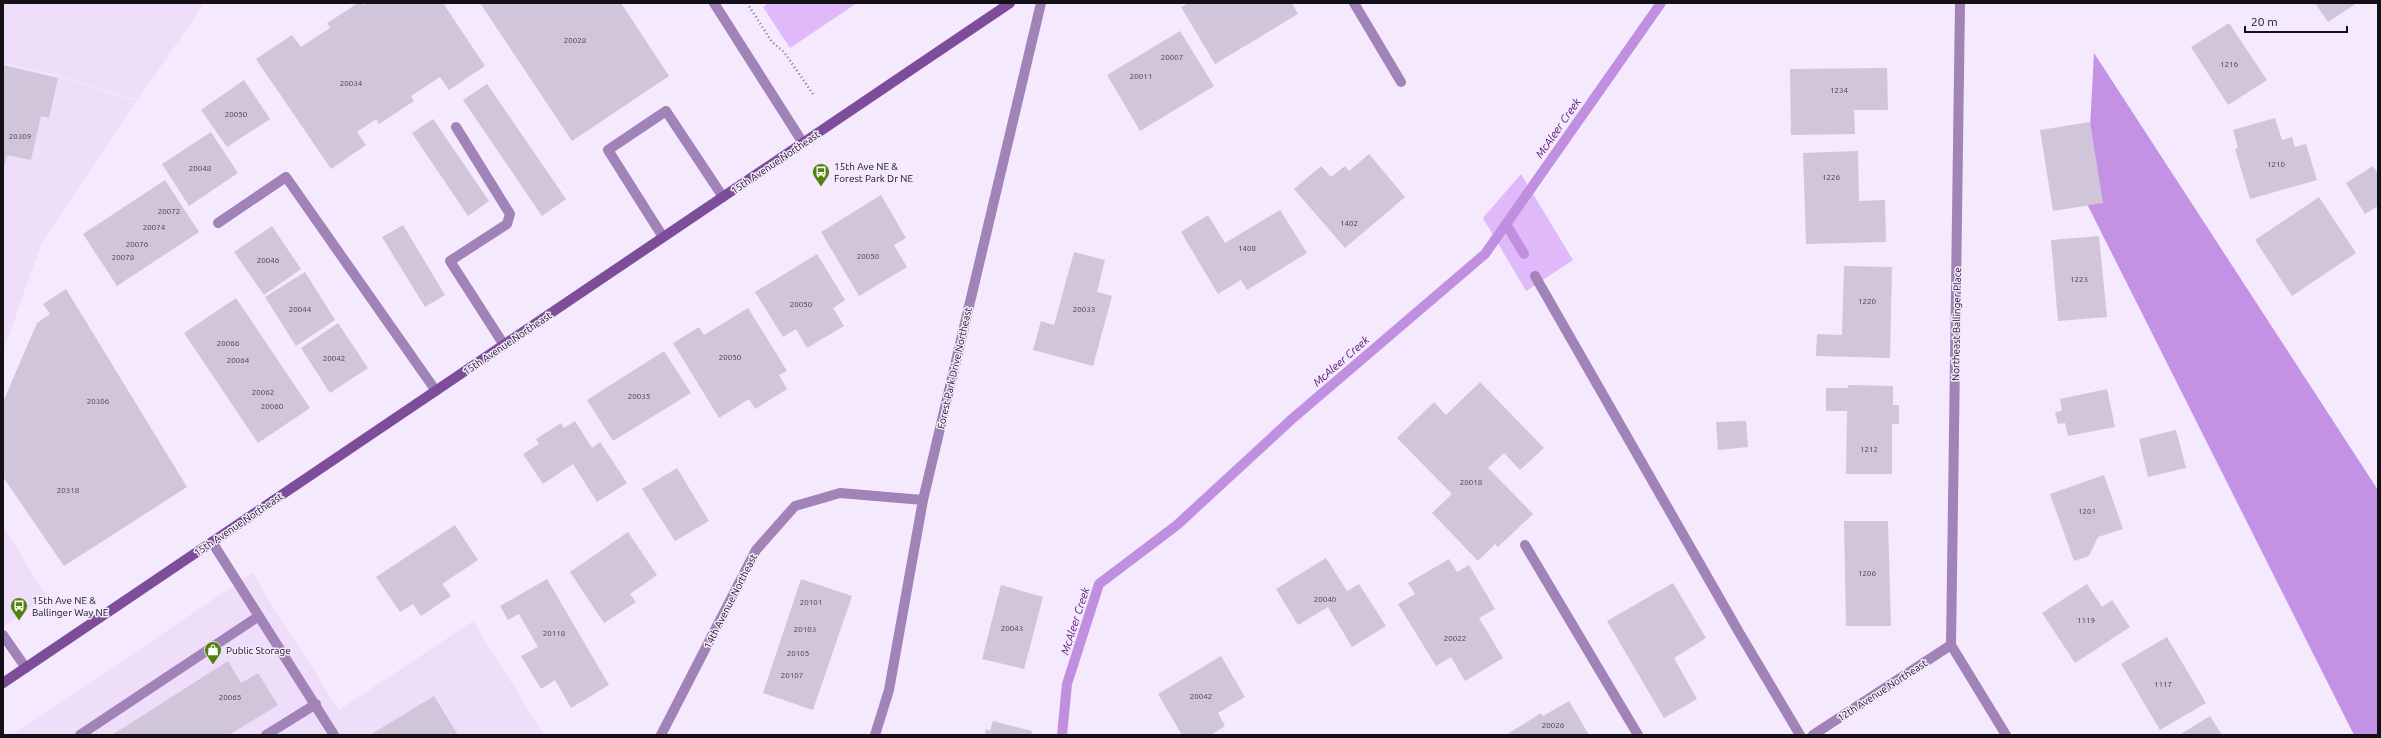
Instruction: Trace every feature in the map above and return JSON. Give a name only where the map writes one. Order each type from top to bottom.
[{"type":"main road","name":"15th Avenue Northeast","points":[[3,683],[1010,3]]},
{"type":"street","points":[[714,3],[802,143]]},
{"type":"street","name":"Forest Park Drive Northeast","points":[[875,735],[889,690],[923,500],[1041,3]]},
{"type":"street","points":[[1354,3],[1401,82]]},
{"type":"street","name":"Northeast Ballinger Place","points":[[1951,645],[1960,3]]},
{"type":"street","points":[[663,238],[608,150],[621,141],[666,111],[723,197]]},
{"type":"street","points":[[456,127],[510,214],[507,224],[450,261],[504,345]]},
{"type":"street","points":[[218,223],[286,177],[436,391]]},
{"type":"street","points":[[1535,276],[1740,634],[1800,735]]},
{"type":"street","name":"14th Avenue Northeast","points":[[661,735],[756,550],[795,506],[840,493],[923,500]]},
{"type":"street","points":[[212,542],[316,704],[334,735]]},
{"type":"street","points":[[1525,545],[1638,735]]},
{"type":"street","points":[[80,735],[259,616]]},
{"type":"street","points":[[3,635],[26,668]]},
{"type":"street","points":[[1951,645],[2006,735]]},
{"type":"street","name":"12th Avenue Northeast","points":[[1813,735],[1951,645]]},
{"type":"street","points":[[266,735],[316,704]]},
{"type":"path","points":[[747,3],[772,42],[784,52],[813,94]]},
{"type":"shaded area","points":[[3,3],[204,3],[138,100],[59,76],[3,63]]},
{"type":"shaded area","points":[[769,3],[857,3],[790,48],[763,7]]},
{"type":"shaded area","points":[[2094,53],[2378,490],[2378,735],[2354,735],[2086,202]]},
{"type":"shaded area","points":[[3,64],[60,77],[137,101],[40,247],[3,352]]},
{"type":"shaded area","points":[[1521,174],[1573,260],[1526,291],[1483,218]]},
{"type":"shaded area","points":[[3,526],[47,597],[3,627]]},
{"type":"shaded area","name":"Public Storage","points":[[252,573],[339,710],[473,621],[544,735],[12,735]]},
{"type":"building","points":[[358,3],[364,5],[367,3],[443,3],[485,66],[449,90],[440,77],[411,96],[414,101],[379,124],[376,119],[357,132],[366,145],[331,169],[256,59],[292,35],[301,47],[330,28],[327,23]]},
{"type":"building","points":[[480,3],[621,3],[669,76],[572,141]]},
{"type":"building","points":[[1189,3],[1292,3],[1298,14],[1215,64],[1181,7]]},
{"type":"building","points":[[2315,3],[2357,3],[2328,22]]},
{"type":"building","points":[[2229,23],[2267,80],[2228,105],[2191,47]]},
{"type":"building","points":[[1180,31],[1214,86],[1140,131],[1107,75]]},
{"type":"building","points":[[3,65],[58,78],[49,118],[41,116],[31,160],[7,155],[4,168]]},
{"type":"building","points":[[1887,68],[1888,110],[1854,110],[1855,134],[1791,135],[1790,69]]},
{"type":"building","points":[[244,80],[270,119],[227,147],[201,110]]},
{"type":"building","points":[[487,84],[566,199],[542,216],[463,100]]},
{"type":"building","points":[[2275,118],[2282,140],[2292,137],[2295,147],[2306,144],[2317,180],[2250,199],[2235,149],[2238,148],[2233,130]]},
{"type":"building","points":[[433,119],[489,201],[468,216],[412,133]]},
{"type":"building","points":[[2090,122],[2103,203],[2053,211],[2040,130]]},
{"type":"building","points":[[211,132],[238,173],[189,206],[162,164]]},
{"type":"building","points":[[1858,151],[1859,201],[1885,200],[1886,242],[1806,244],[1803,153]]},
{"type":"building","points":[[1369,154],[1405,197],[1345,248],[1294,189],[1321,166],[1331,177],[1345,166],[1349,171]]},
{"type":"building","points":[[2373,166],[2378,174],[2378,206],[2365,214],[2346,183]]},
{"type":"building","points":[[165,180],[199,232],[117,286],[83,234]]},
{"type":"building","points":[[881,195],[906,238],[894,245],[907,267],[859,296],[821,232]]},
{"type":"building","points":[[2319,197],[2356,253],[2292,296],[2255,240]]},
{"type":"building","points":[[1280,210],[1307,253],[1247,290],[1241,280],[1218,294],[1181,232],[1208,215],[1225,243]]},
{"type":"building","points":[[403,225],[445,295],[425,307],[382,237]]},
{"type":"building","points":[[272,226],[301,269],[264,295],[234,252]]},
{"type":"building","points":[[2099,236],[2107,317],[2058,321],[2051,240]]},
{"type":"building","points":[[1074,252],[1105,260],[1097,292],[1112,296],[1093,366],[1033,350],[1041,321],[1054,325]]},
{"type":"building","points":[[817,254],[845,300],[833,308],[844,326],[807,348],[796,329],[783,337],[755,292]]},
{"type":"building","points":[[1844,266],[1892,267],[1890,358],[1816,356],[1817,334],[1842,335]]},
{"type":"building","points":[[305,272],[335,320],[296,346],[265,297]]},
{"type":"building","points":[[66,289],[187,487],[64,566],[3,477],[3,402],[37,323],[50,314],[43,304]]},
{"type":"building","points":[[236,298],[310,408],[258,443],[184,333]]},
{"type":"building","points":[[748,308],[787,371],[779,375],[787,389],[755,409],[749,399],[719,418],[673,343],[699,327],[704,335]]},
{"type":"building","points":[[338,323],[368,368],[330,393],[301,348]]},
{"type":"building","points":[[664,351],[691,393],[613,441],[587,400]]},
{"type":"building","points":[[1480,382],[1544,448],[1520,470],[1504,453],[1488,468],[1533,514],[1498,547],[1495,544],[1478,561],[1432,513],[1452,494],[1397,438],[1434,402],[1446,415]]},
{"type":"building","points":[[1848,385],[1893,386],[1893,405],[1899,405],[1899,424],[1892,424],[1892,474],[1846,474],[1847,411],[1826,411],[1826,388],[1848,388]]},
{"type":"building","points":[[2107,389],[2115,427],[2068,436],[2065,423],[2058,424],[2055,412],[2062,411],[2060,399]]},
{"type":"building","points":[[575,421],[592,448],[600,442],[627,483],[597,502],[573,464],[543,484],[523,454],[539,444],[536,439],[561,423],[564,428]]},
{"type":"building","points":[[1746,421],[1748,447],[1718,450],[1716,422]]},
{"type":"building","points":[[2176,430],[2186,468],[2148,477],[2139,439]]},
{"type":"building","points":[[677,468],[709,521],[675,541],[642,489]]},
{"type":"building","points":[[2104,475],[2123,529],[2098,537],[2089,556],[2074,561],[2050,494]]},
{"type":"building","points":[[1844,521],[1888,521],[1891,626],[1846,626]]},
{"type":"building","points":[[455,525],[478,560],[442,584],[451,596],[421,616],[413,604],[400,612],[376,577]]},
{"type":"building","points":[[628,532],[657,575],[630,594],[636,602],[604,623],[570,572]]},
{"type":"building","points":[[1326,558],[1347,591],[1359,584],[1386,626],[1352,647],[1328,607],[1298,625],[1276,589]]},
{"type":"building","points":[[1449,559],[1457,572],[1469,565],[1495,609],[1479,618],[1503,658],[1465,681],[1451,657],[1436,666],[1398,604],[1415,594],[1408,583]]},
{"type":"building","points":[[547,579],[609,685],[571,708],[555,680],[541,689],[521,656],[538,647],[519,614],[508,620],[500,606]]},
{"type":"building","points":[[801,579],[852,596],[813,710],[763,693]]},
{"type":"building","points":[[1673,583],[1706,638],[1674,658],[1697,699],[1664,718],[1607,621]]},
{"type":"building","points":[[2087,584],[2102,607],[2112,600],[2130,627],[2075,663],[2042,613]]},
{"type":"building","points":[[1001,585],[1043,597],[1024,669],[982,659]]},
{"type":"building","points":[[2167,637],[2206,703],[2160,730],[2121,664]]},
{"type":"building","points":[[1221,656],[1245,697],[1218,713],[1225,726],[1211,735],[1182,735],[1158,694]]},
{"type":"building","points":[[228,661],[241,683],[258,673],[278,705],[229,735],[112,735]]},
{"type":"building","points":[[434,696],[458,735],[370,735]]},
{"type":"building","points":[[1569,701],[1589,735],[1510,735],[1509,733],[1541,713],[1543,716]]},
{"type":"building","points":[[2210,716],[2222,735],[2179,735]]},
{"type":"building","points":[[993,721],[1032,731],[1031,735],[985,735],[986,729],[990,731]]},
{"type":"waterway","name":"McAleer Creek","points":[[1062,735],[1067,684],[1099,584],[1177,525],[1292,419],[1485,254],[1661,3]]},
{"type":"waterway","points":[[1506,224],[1524,254]]},
{"type":"place","name":"15th Ave NE & Forest Park Dr NE","points":[[821,187]]},
{"type":"place","name":"15th Ave NE & Ballinger Way NE","points":[[19,621]]},
{"type":"place","name":"Public Storage","points":[[213,665]]}]
